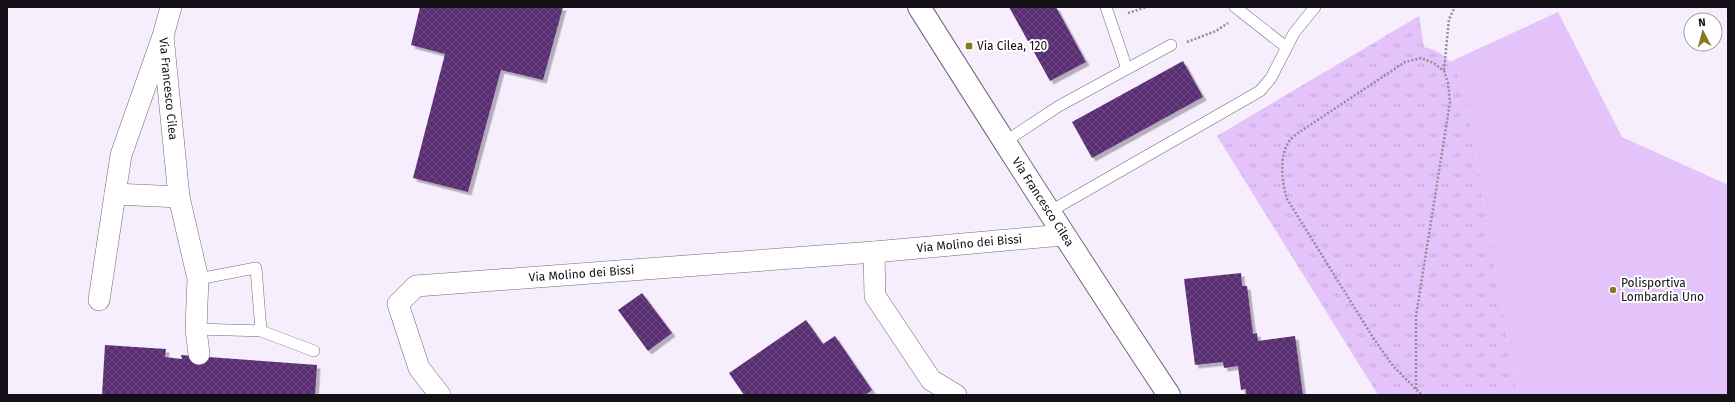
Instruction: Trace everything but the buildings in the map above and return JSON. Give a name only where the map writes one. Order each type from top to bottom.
[{"type":"street","points":[[163,36],[171,7]]},
{"type":"street","name":"Via Francesco Cilea","points":[[919,7],[1006,141],[1049,212],[1169,395]]},
{"type":"street","name":"Via Francesco Cilea","points":[[99,300],[121,155],[163,36]]},
{"type":"street","name":"Via Francesco Cilea","points":[[163,36],[178,197],[198,279]]},
{"type":"street","points":[[116,194],[178,197]]},
{"type":"street","name":"Via Molino dei Bissi","points":[[440,395],[419,368],[398,304],[416,286],[874,252],[1064,235]]},
{"type":"street","points":[[874,252],[875,296],[931,380],[956,395]]},
{"type":"street","points":[[198,279],[196,329],[199,354]]},
{"type":"lane","points":[[1106,7],[1127,69]]},
{"type":"lane","points":[[1049,212],[1260,91],[1271,78],[1294,33],[1315,7]]},
{"type":"lane","points":[[1237,8],[1286,47]]},
{"type":"lane","points":[[1006,141],[1059,106],[1172,45]]},
{"type":"lane","points":[[198,279],[256,268],[262,331]]},
{"type":"lane","points":[[196,329],[262,331],[314,351]]},
{"type":"path","points":[[1416,389],[1416,316],[1450,102],[1448,83],[1444,71],[1449,19],[1455,7]]},
{"type":"path","points":[[1172,45],[1181,45],[1221,29],[1228,24],[1237,8]]},
{"type":"path","points":[[1422,395],[1393,366],[1374,339],[1287,199],[1283,186],[1282,174],[1285,151],[1291,139],[1405,62],[1421,58],[1434,63],[1444,71]]},
{"type":"green space","name":"Polisportiva Lombardia Uno","points":[[1558,12],[1622,137],[1728,185],[1728,395],[1517,395],[1468,110],[1454,60]]},
{"type":"green space","points":[[1419,16],[1424,47],[1438,52],[1450,62],[1454,60],[1468,110],[1517,395],[1378,395],[1217,136]]},
{"type":"place","name":"Via Cilea, 120","points":[[969,46]]},
{"type":"place","name":"Polisportiva Lombardia Uno","points":[[1613,290]]}]
